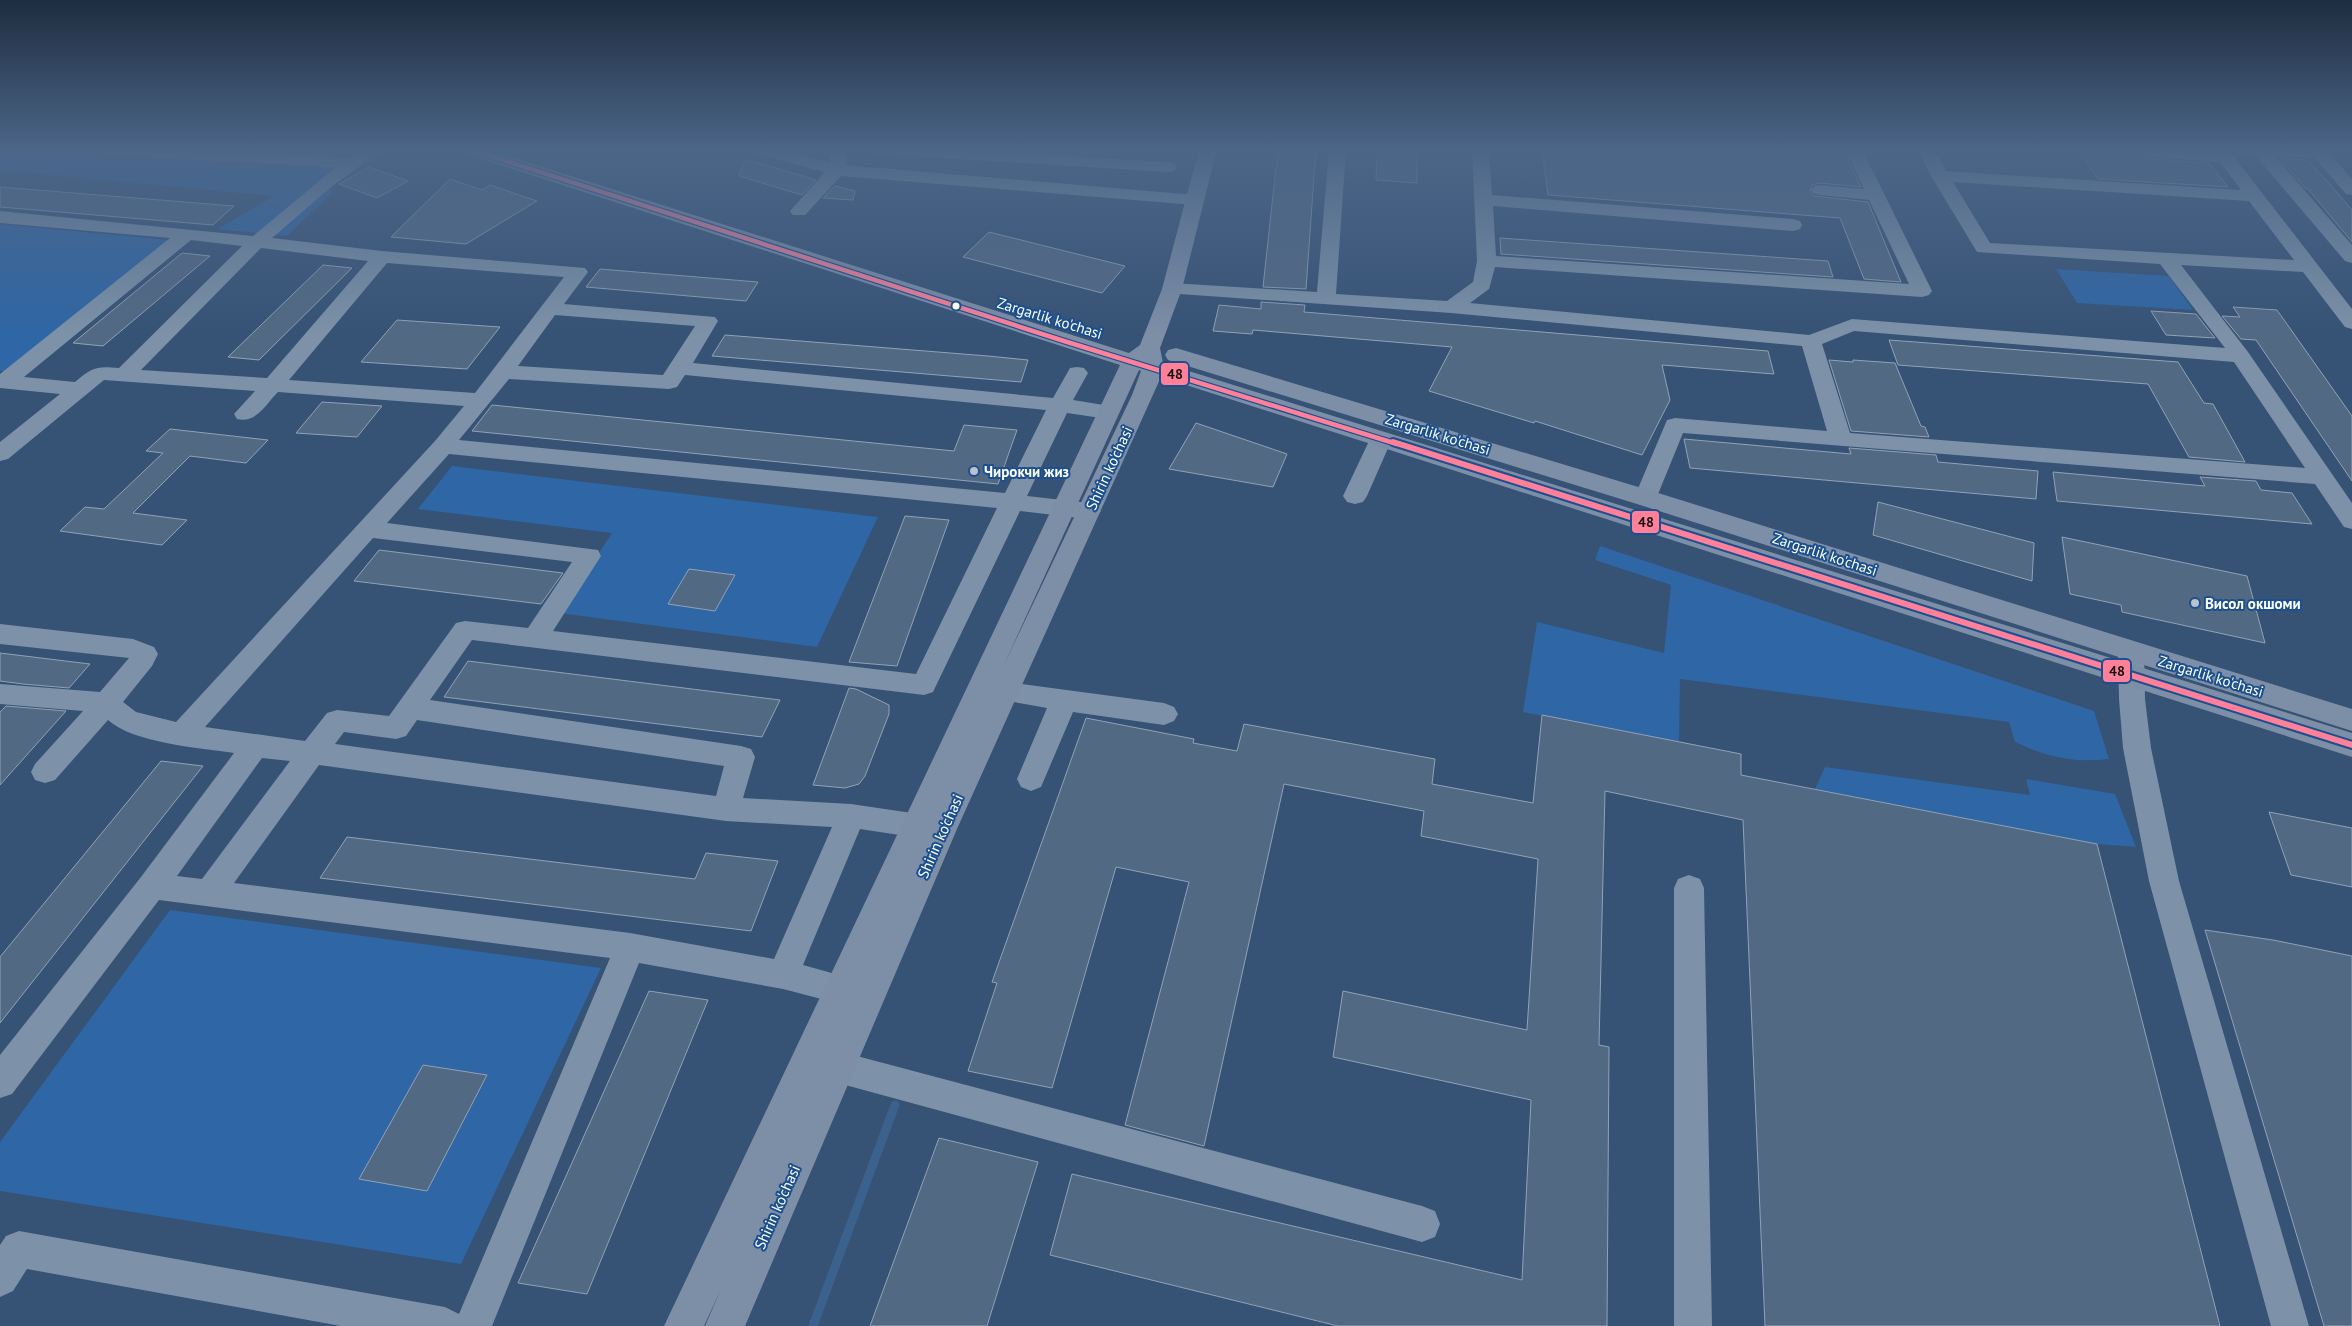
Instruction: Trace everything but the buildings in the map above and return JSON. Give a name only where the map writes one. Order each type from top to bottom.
[{"type":"main road","name":"Zargarlik ko'chasi","points":[[670,211],[1145,359],[1381,439],[2131,662],[2352,720]]},
{"type":"main road","name":"Zargarlik ko'chasi","points":[[716,211],[961,291],[1145,359],[1646,498],[2131,662],[2352,745]]},
{"type":"main road","points":[[1145,359],[1172,289],[1192,211]]},
{"type":"main road","name":"Shirin ko'chasi","points":[[929,827],[1006,692],[1076,509],[1108,412],[1145,359]]},
{"type":"main road","name":"Shirin ko'chasi","points":[[684,1326],[854,993],[1145,359]]},
{"type":"main road","name":"Shirin ko'chasi","points":[[724,1326],[838,1068],[854,993]]},
{"type":"street","points":[[124,375],[256,243],[293,211]]},
{"type":"street","points":[[1326,298],[1332,211]]},
{"type":"street","points":[[1451,307],[1482,285],[1487,260],[1484,211]]},
{"type":"street","points":[[1618,211],[1793,225]]},
{"type":"street","points":[[1172,289],[1451,307],[1811,342],[1851,305],[1922,292],[1884,211]]},
{"type":"street","points":[[1961,211],[1984,248],[2306,266]]},
{"type":"street","points":[[2267,211],[2306,266],[2352,323]]},
{"type":"street","points":[[2313,211],[2352,257]]},
{"type":"street","points":[[0,217],[187,234],[382,257],[578,272],[503,372],[443,446],[181,734]]},
{"type":"street","points":[[2,382],[187,234]]},
{"type":"street","points":[[245,414],[272,386],[382,257]]},
{"type":"street","points":[[2165,257],[2241,356],[2352,521]]},
{"type":"street","points":[[1487,260],[2241,356]]},
{"type":"street","points":[[2330,295],[2352,296]]},
{"type":"street","points":[[550,309],[708,321],[679,368]]},
{"type":"street","points":[[1811,342],[1841,439]]},
{"type":"street","points":[[0,454],[99,373],[480,400]]},
{"type":"street","points":[[2,382],[80,389]]},
{"type":"street","points":[[209,893],[311,754],[338,721],[396,728],[465,630],[924,686],[1060,405],[1108,412]]},
{"type":"street","points":[[1646,498],[1675,425],[2323,477]]},
{"type":"street","points":[[1354,496],[1381,439]]},
{"type":"street","points":[[443,446],[1076,509]]},
{"type":"street","points":[[367,529],[589,556],[535,638]]},
{"type":"street","points":[[0,634],[133,649],[144,654],[143,658],[107,702],[44,772]]},
{"type":"street","points":[[2131,662],[2132,712],[2143,780],[2160,849],[2164,881],[2290,1326]]},
{"type":"street","points":[[1006,692],[1164,714]]},
{"type":"street","points":[[0,694],[107,702],[126,720],[181,734],[255,746],[367,759],[726,809],[851,816],[929,827]]},
{"type":"street","points":[[1031,779],[1064,700]]},
{"type":"street","points":[[410,708],[741,757],[726,809]]},
{"type":"street","points":[[0,1082],[152,886],[255,746]]},
{"type":"street","points":[[783,975],[851,816]]},
{"type":"street","points":[[152,886],[630,947],[783,975],[854,993]]},
{"type":"street","points":[[1689,888],[1693,1326]]},
{"type":"street","points":[[473,1326],[630,947]]},
{"type":"street","points":[[838,1068],[1422,1224]]},
{"type":"street","points":[[0,1278],[19,1249],[445,1326]]},
{"type":"lane","points":[[503,372],[668,382],[679,368],[1060,405],[1077,373]]},
{"type":"shaded area","points":[[249,211],[313,211],[287,236],[218,229]]},
{"type":"shaded area","points":[[0,224],[169,240],[21,372],[0,371]]},
{"type":"shaded area","points":[[2056,269],[2169,276],[2193,310],[2077,303]]},
{"type":"shaded area","points":[[452,466],[878,517],[817,647],[559,613],[612,533],[418,509]]},
{"type":"shaded area","points":[[1600,546],[2094,711],[2109,759],[2084,760],[2061,758],[2038,752],[2015,742],[2009,722],[1680,679],[1679,742],[1523,712],[1537,622],[1664,653],[1671,585],[1595,560]]},
{"type":"shaded area","points":[[1825,767],[2030,795],[2026,779],[2115,794],[2136,847],[2097,844],[1815,789]]},
{"type":"shaded area","points":[[170,910],[601,968],[461,1264],[0,1191],[0,1142]]},
{"type":"waterway","points":[[813,1326],[895,1105]]},
{"type":"transit line","name":"48","points":[[661,211],[1064,341],[1198,381],[2352,745]]},
{"type":"place","name":"Чирокчи жиз","points":[[974,471]]},
{"type":"place","name":"Висол окшоми","points":[[2195,603]]}]
